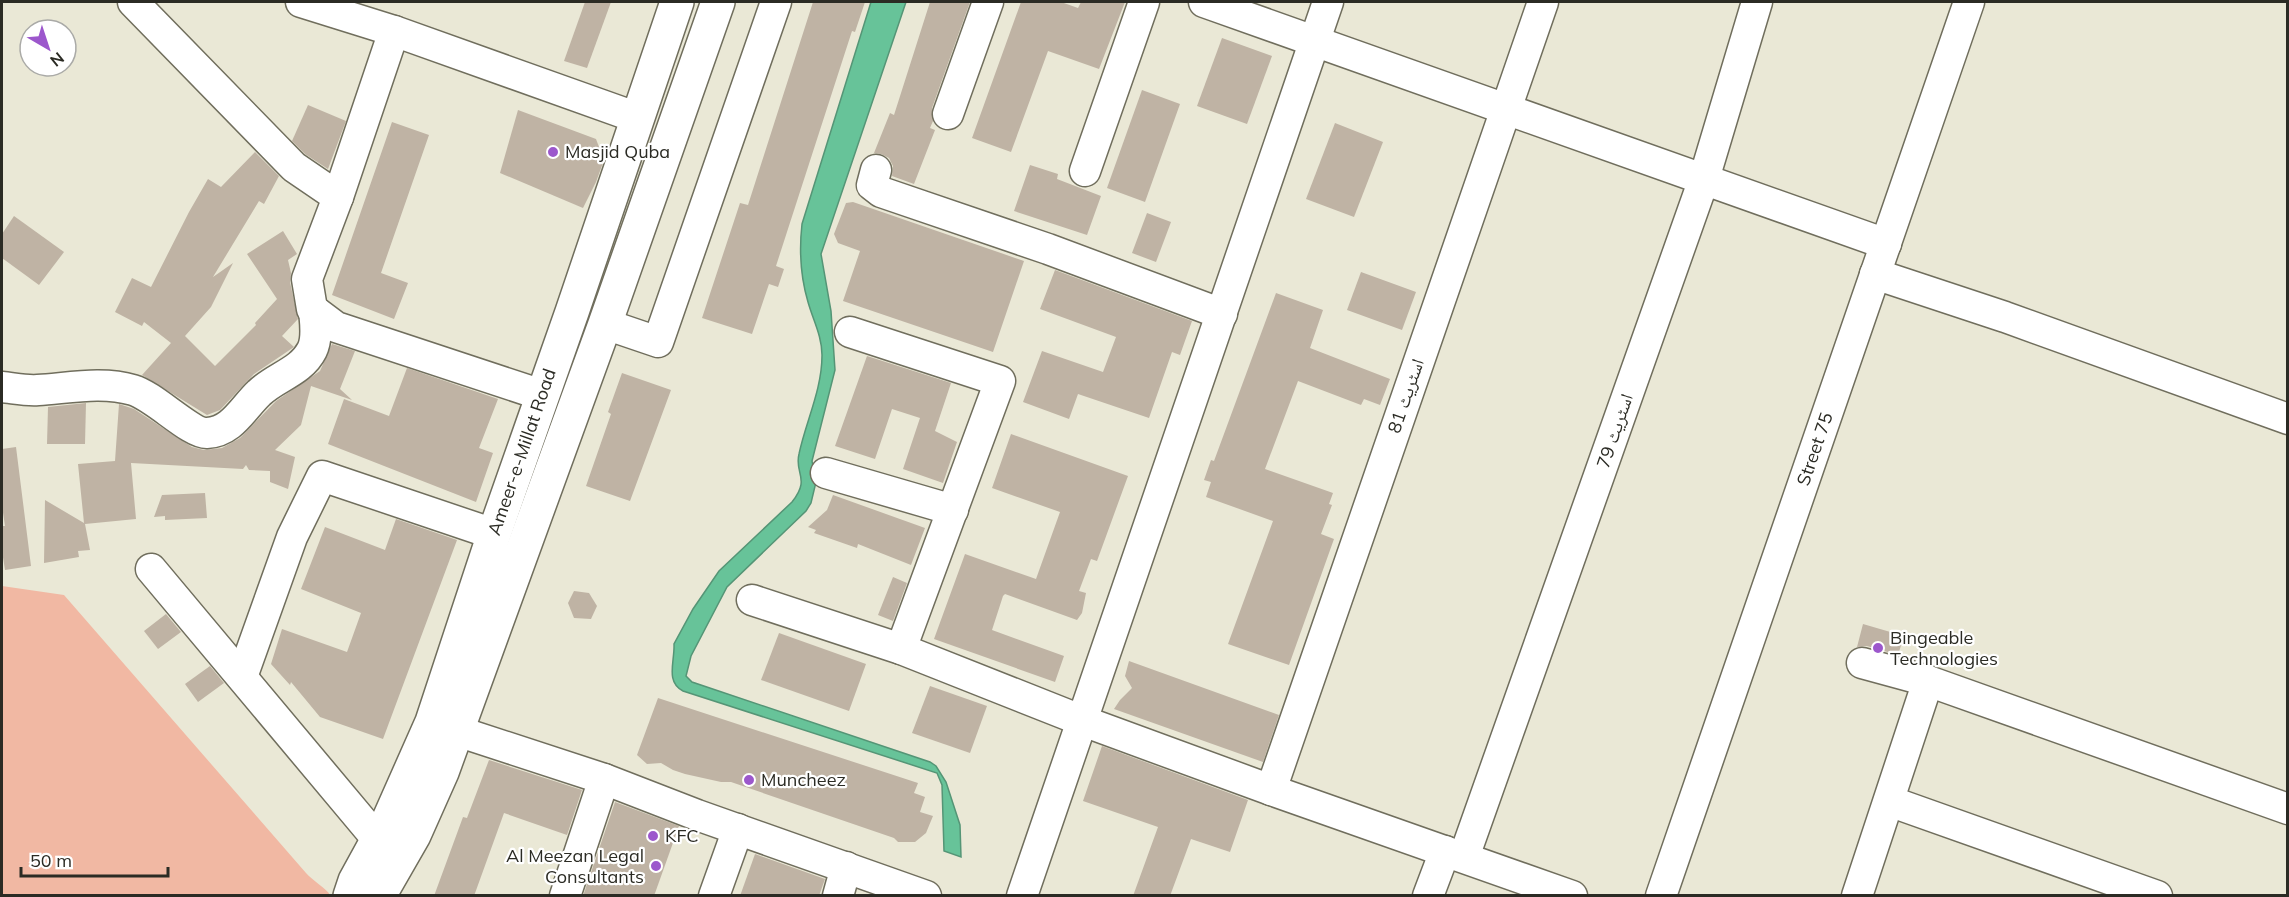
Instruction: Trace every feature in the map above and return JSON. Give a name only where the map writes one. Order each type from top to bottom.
[{"type":"main road","name":"Ameer-e-Millat Road","points":[[445,726],[494,534],[677,2]]},
{"type":"main road","name":"Ameer-e-Millat Road","points":[[350,896],[355,881],[406,784],[445,726],[605,324],[718,2]]},
{"type":"main road","points":[[572,312],[605,324]]},
{"type":"main road","points":[[379,896],[414,835],[429,803],[445,726]]},
{"type":"street","points":[[133,2],[294,167],[338,197]]},
{"type":"street","points":[[301,2],[394,31],[638,118]]},
{"type":"street","points":[[605,324],[658,342],[776,2]]},
{"type":"street","points":[[948,114],[988,2]]},
{"type":"street","points":[[1085,171],[1144,2]]},
{"type":"street","points":[[1204,2],[1886,244]]},
{"type":"street","points":[[1022,896],[1328,2]]},
{"type":"street","name":"اسٹریٹ 81","points":[[1271,790],[1543,2]]},
{"type":"street","name":"اسٹریٹ 79","points":[[1428,896],[1455,854],[1704,179],[1757,2]]},
{"type":"street","name":"Street 75","points":[[1661,896],[1969,2]]},
{"type":"street","points":[[2,387],[35,390],[102,386],[135,390],[177,416],[195,432],[208,434],[216,432],[237,418],[260,392],[298,366],[313,349],[315,339],[314,310],[307,279],[338,197],[394,31]]},
{"type":"street","points":[[876,170],[872,185],[881,192],[1048,249],[1222,314]]},
{"type":"street","points":[[1875,274],[2005,317],[2288,419]]},
{"type":"street","points":[[314,310],[336,327],[542,395]]},
{"type":"street","points":[[850,332],[1000,381],[902,649]]},
{"type":"street","points":[[826,473],[953,510]]},
{"type":"street","points":[[242,677],[292,537],[322,476],[494,534]]},
{"type":"street","points":[[151,569],[378,840]]},
{"type":"street","points":[[753,600],[902,649],[1083,721],[1572,896]]},
{"type":"street","points":[[1862,663],[1928,681],[2288,809]]},
{"type":"street","points":[[1857,896],[1928,681]]},
{"type":"street","points":[[445,726],[604,779],[926,896]]},
{"type":"street","points":[[565,896],[604,779]]},
{"type":"street","points":[[1888,801],[2157,896]]},
{"type":"street","points":[[714,896],[738,829]]},
{"type":"street","points":[[838,896],[846,867]]},
{"type":"shaded area","points":[[871,2],[906,2],[821,254],[831,311],[835,370],[812,461],[816,482],[811,503],[806,511],[727,587],[691,656],[686,676],[692,682],[930,762],[936,766],[946,782],[960,825],[961,857],[944,851],[942,785],[937,773],[683,691],[674,682],[672,671],[674,644],[693,609],[719,571],[798,494],[801,482],[798,467],[799,454],[817,393],[822,355],[819,335],[803,282],[800,253],[802,224]]},
{"type":"shaded area","points":[[2,586],[64,595],[306,873],[330,895],[2,895]]},
{"type":"building","points":[[585,2],[611,2],[587,68],[564,61]]},
{"type":"building","points":[[813,2],[865,2],[855,32],[852,31],[776,266],[784,269],[778,287],[769,284],[752,334],[702,318],[740,203],[748,205]]},
{"type":"building","points":[[930,2],[970,2],[932,108],[933,121],[930,128],[935,130],[914,184],[892,176],[893,166],[889,158],[874,153],[890,113],[894,115]]},
{"type":"building","points":[[1021,2],[1061,2],[1078,8],[1081,2],[1125,2],[1099,69],[1048,51],[1011,152],[972,138]]},
{"type":"building","points":[[1222,38],[1272,56],[1247,124],[1197,106]]},
{"type":"building","points":[[1142,90],[1180,104],[1145,202],[1107,188]]},
{"type":"building","points":[[308,105],[346,121],[328,169],[305,154],[292,141]]},
{"type":"building","name":"Masjid Quba","points":[[518,110],[596,139],[604,160],[583,208],[500,173]]},
{"type":"building","points":[[392,122],[429,135],[381,273],[408,283],[394,319],[332,295]]},
{"type":"building","points":[[1335,123],[1383,142],[1354,217],[1306,199]]},
{"type":"building","points":[[255,152],[279,176],[264,204],[259,201],[213,277],[233,263],[211,307],[185,336],[215,366],[256,325],[255,323],[277,299],[247,254],[283,231],[297,254],[288,260],[298,319],[282,336],[294,347],[254,374],[220,410],[207,415],[142,375],[171,343],[144,322],[142,326],[115,312],[132,278],[151,287],[208,179],[221,187]]},
{"type":"building","points":[[1030,165],[1058,174],[1057,179],[1101,196],[1087,235],[1014,211]]},
{"type":"building","points":[[853,202],[1024,261],[993,352],[843,301],[860,251],[838,243],[834,234],[846,203]]},
{"type":"building","points":[[1147,213],[1171,222],[1156,262],[1132,253]]},
{"type":"building","points":[[14,216],[64,252],[39,285],[2,258],[2,234]]},
{"type":"building","points":[[1055,270],[1192,321],[1180,355],[1172,352],[1149,418],[1078,394],[1069,419],[1023,402],[1042,351],[1103,372],[1116,337],[1040,309]]},
{"type":"building","points":[[1361,272],[1416,292],[1402,330],[1347,310]]},
{"type":"building","points":[[1276,293],[1323,310],[1310,348],[1390,379],[1380,405],[1364,399],[1361,405],[1298,381],[1265,469],[1333,493],[1329,504],[1332,505],[1321,534],[1334,539],[1289,665],[1228,644],[1273,521],[1206,497],[1211,482],[1204,480],[1211,460],[1214,461]]},
{"type":"building","points":[[332,344],[355,351],[340,389],[352,400],[311,386],[301,425],[275,450],[295,457],[288,489],[270,482],[270,471],[249,470],[246,465],[243,469],[131,463],[136,519],[85,524],[90,550],[78,551],[79,557],[44,563],[45,500],[84,523],[78,464],[115,461],[119,404],[134,409],[192,447],[204,450],[222,448],[240,438],[276,401],[320,371]]},
{"type":"building","points":[[867,356],[951,383],[935,431],[957,442],[943,483],[903,469],[920,418],[892,409],[875,459],[835,446]]},
{"type":"building","points":[[407,368],[498,399],[479,448],[493,453],[476,502],[328,444],[344,399],[389,416]]},
{"type":"building","points":[[622,373],[671,390],[630,501],[586,486],[611,414],[608,412]]},
{"type":"building","points":[[86,403],[85,444],[47,444],[48,407]]},
{"type":"building","points":[[1011,434],[1128,476],[1097,561],[1091,559],[1079,591],[1086,593],[1082,613],[1077,620],[1005,594],[1003,596],[992,630],[1064,656],[1055,682],[934,639],[965,554],[1036,579],[1060,512],[992,488]]},
{"type":"building","points":[[16,447],[31,566],[5,570],[2,551],[2,526],[5,526],[2,506],[2,449]]},
{"type":"building","points":[[205,493],[207,518],[165,520],[165,516],[154,517],[162,495]]},
{"type":"building","points":[[833,495],[925,528],[911,565],[858,544],[857,548],[814,533],[816,530],[808,527],[827,510]]},
{"type":"building","points":[[396,519],[457,540],[383,739],[320,717],[291,682],[290,685],[271,664],[282,629],[347,652],[361,613],[301,589],[325,527],[385,550]]},
{"type":"building","points":[[893,577],[907,583],[893,621],[878,615]]},
{"type":"building","points":[[574,591],[589,593],[597,606],[591,619],[574,618],[568,603]]},
{"type":"building","points":[[166,614],[181,632],[158,649],[144,631]]},
{"type":"building","points":[[1863,624],[1904,636],[1898,655],[1867,646],[1857,647]]},
{"type":"building","points":[[779,633],[866,664],[849,711],[761,680]]},
{"type":"building","points":[[1129,661],[1279,715],[1263,762],[1114,709],[1132,688],[1125,676]]},
{"type":"building","points":[[210,666],[224,683],[198,702],[185,684]]},
{"type":"building","points":[[930,686],[987,706],[970,753],[912,733]]},
{"type":"building","points":[[658,698],[918,783],[914,793],[925,797],[920,812],[933,816],[926,833],[915,842],[898,842],[894,838],[731,782],[685,774],[661,763],[647,764],[637,755]]},
{"type":"building","points":[[1102,746],[1248,800],[1230,852],[1191,839],[1170,896],[1133,896],[1158,827],[1083,801]]},
{"type":"building","points":[[489,760],[582,790],[567,835],[504,813],[474,896],[434,896],[463,817],[467,818]]},
{"type":"building","points":[[615,802],[679,826],[654,896],[583,896]]},
{"type":"building","points":[[755,854],[825,879],[819,896],[740,896]]},
{"type":"place","name":"Masjid Quba","points":[[553,152]]},
{"type":"place","name":"Bingeable Technologies","points":[[1878,648]]},
{"type":"place","name":"Muncheez","points":[[749,780]]},
{"type":"place","name":"KFC","points":[[653,836]]},
{"type":"place","name":"Al Meezan Legal Consultants","points":[[656,866]]}]
